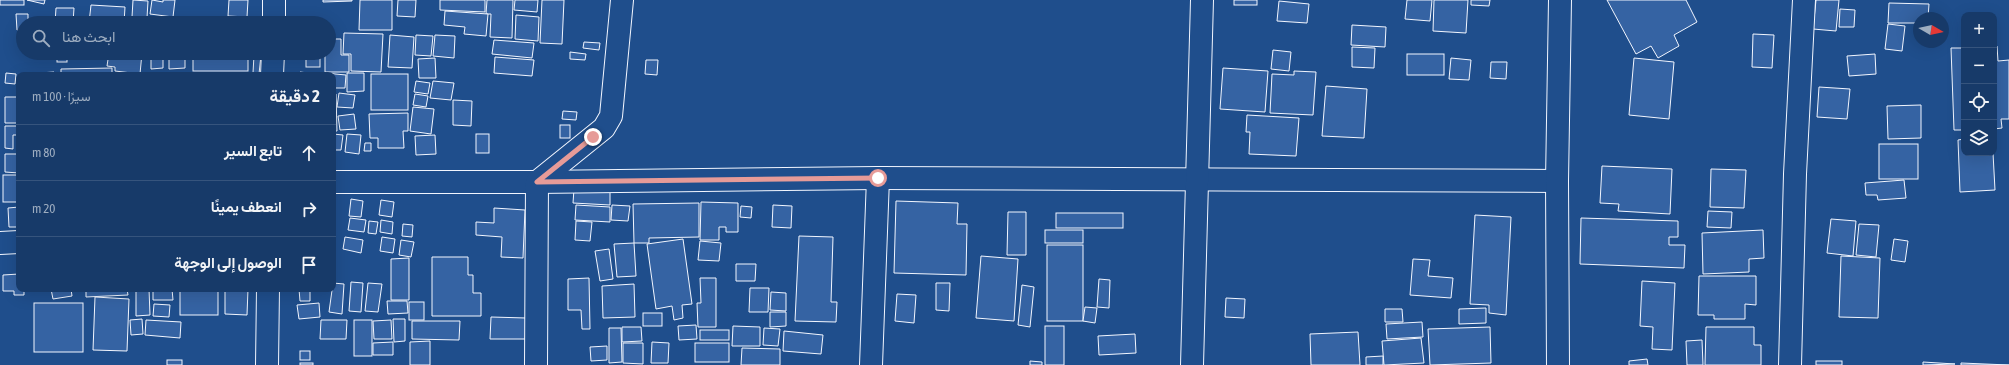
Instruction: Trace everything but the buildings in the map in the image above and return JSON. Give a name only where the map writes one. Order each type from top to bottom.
[{"type":"street","points":[[274,0],[274,16]]},
{"type":"street","points":[[537,182],[604,128],[611,116],[622,0]]},
{"type":"street","points":[[1192,365],[1202,0]]},
{"type":"street","points":[[1558,365],[1557,181],[1560,0]]},
{"type":"street","points":[[1790,365],[1795,174],[1804,0]]},
{"type":"street","points":[[272,72],[273,60]]},
{"type":"street","points":[[871,365],[878,178]]},
{"type":"street","points":[[336,182],[537,182],[878,178],[1557,181]]},
{"type":"street","points":[[536,365],[537,182]]},
{"type":"street","points":[[0,243],[16,242]]},
{"type":"street","points":[[267,365],[268,292]]},
{"type":"route","points":[[593,137],[537,182],[878,178]]}]
